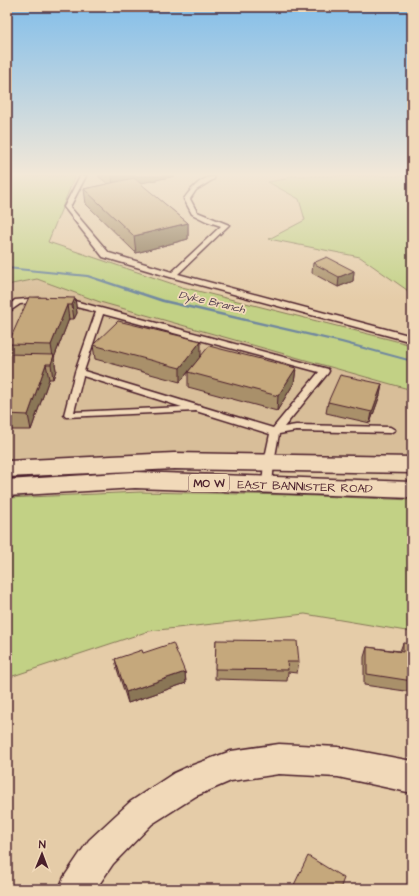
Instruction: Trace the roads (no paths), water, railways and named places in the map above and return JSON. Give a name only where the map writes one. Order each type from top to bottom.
[{"type":"main road","name":"EAST BANNISTER ROAD","points":[[7,469],[174,461],[412,465]]},
{"type":"main road","name":"EAST BANNISTER ROAD","points":[[7,488],[135,480],[412,490]]},
{"type":"street","points":[[76,889],[101,852],[141,813],[185,784],[231,766],[279,759],[338,762],[412,777]]},
{"type":"lane","points":[[76,218],[106,255],[173,275],[412,339]]},
{"type":"lane","points":[[173,275],[226,225],[207,218]]},
{"type":"lane","points":[[7,311],[18,302],[53,300],[67,302],[325,371],[275,432],[269,462],[267,485]]},
{"type":"lane","points":[[100,311],[79,372],[69,416],[199,409]]},
{"type":"lane","points":[[79,372],[275,432],[296,428],[390,430]]},
{"type":"waterway","name":"Dyke Branch","points":[[7,268],[88,276],[164,301],[342,342],[412,361]]}]
